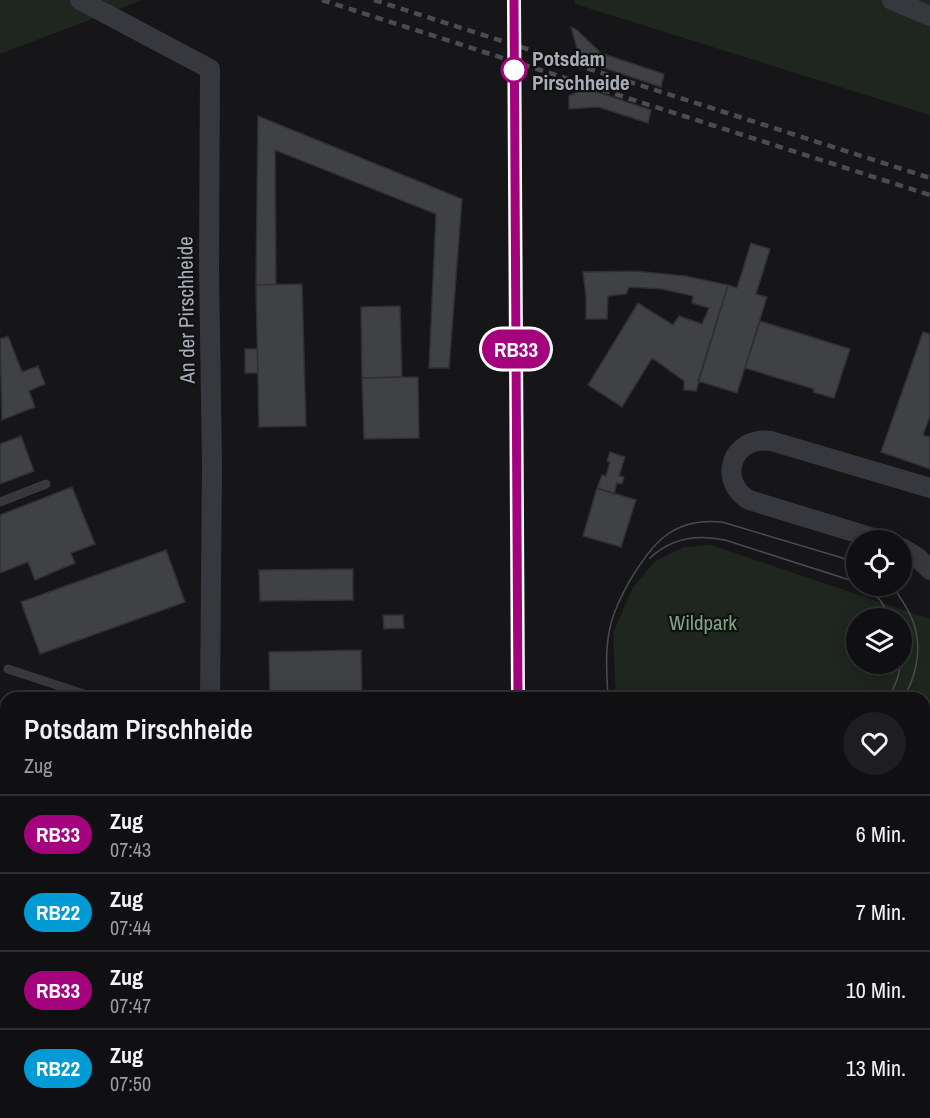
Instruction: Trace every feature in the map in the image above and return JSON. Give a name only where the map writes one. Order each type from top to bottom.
[{"type":"street","name":"An der Pirschheide","points":[[80,0],[210,69],[209,268],[212,476],[210,692]]},
{"type":"street","points":[[892,0],[930,16]]},
{"type":"street","points":[[847,530],[744,497],[732,479],[731,468],[736,454],[749,443],[760,440],[771,441],[930,488]]},
{"type":"street","points":[[912,554],[930,570]]},
{"type":"lane","points":[[0,502],[46,484]]},
{"type":"lane","points":[[8,669],[78,692]]},
{"type":"green space","points":[[0,0],[142,0],[0,54]]},
{"type":"green space","points":[[575,0],[930,0],[930,115],[575,4]]},
{"type":"green space","name":"Wildpark","points":[[711,545],[846,591],[846,596],[862,596],[897,608],[846,608],[846,674],[912,674],[912,613],[930,619],[930,692],[616,692],[613,633],[633,587],[655,561],[684,547]]},
{"type":"building","points":[[571,27],[601,53],[664,74],[661,87],[580,60]]},
{"type":"building","points":[[585,88],[651,110],[648,123],[598,107],[569,109],[569,96]]},
{"type":"building","points":[[258,116],[462,199],[449,368],[429,368],[436,214],[275,150],[276,285],[256,285]]},
{"type":"building","points":[[751,243],[770,249],[756,294],[767,297],[737,393],[698,381],[728,285],[737,288]]},
{"type":"building","points":[[635,271],[685,276],[728,285],[696,391],[684,390],[684,381],[652,358],[622,407],[588,385],[638,303],[673,325],[679,316],[702,324],[709,308],[692,303],[693,296],[662,289],[629,287],[626,294],[608,296],[607,319],[586,319],[583,272]]},
{"type":"building","points":[[302,284],[306,426],[259,427],[256,285]]},
{"type":"building","points":[[400,306],[402,377],[362,378],[361,307]]},
{"type":"building","points":[[760,321],[850,349],[834,398],[813,392],[814,389],[745,368]]},
{"type":"building","points":[[923,332],[930,334],[930,416],[923,435],[930,437],[930,469],[881,452]]},
{"type":"building","points":[[8,336],[22,372],[38,366],[45,384],[29,391],[35,407],[2,420],[0,339]]},
{"type":"building","points":[[245,349],[257,349],[258,373],[245,373]]},
{"type":"building","points":[[418,377],[419,438],[364,439],[362,378]]},
{"type":"building","points":[[21,436],[34,471],[0,484],[0,444]]},
{"type":"building","points":[[610,452],[625,457],[619,476],[624,477],[622,484],[617,483],[614,494],[597,488],[602,475],[606,476]]},
{"type":"building","points":[[72,487],[95,544],[71,553],[75,563],[35,580],[28,562],[0,573],[0,515]]},
{"type":"building","points":[[597,488],[636,500],[621,547],[583,536]]},
{"type":"building","points":[[166,550],[185,602],[40,654],[21,602]]},
{"type":"building","points":[[353,569],[353,600],[260,601],[259,570]]},
{"type":"building","points":[[383,615],[403,615],[404,628],[384,629]]},
{"type":"building","points":[[361,650],[362,692],[270,692],[269,652]]},
{"type":"tram line","points":[[608,692],[608,641],[610,626],[617,607],[646,555],[677,529],[690,524],[722,522],[846,559]]},
{"type":"tram line","points":[[650,558],[667,546],[685,539],[715,538],[846,579]]},
{"type":"tram line","points":[[875,596],[885,608]]},
{"type":"tram line","points":[[899,596],[914,626],[918,649],[916,666],[906,692]]},
{"type":"tram line","points":[[892,692],[899,674]]},
{"type":"railway","points":[[322,0],[930,195]]},
{"type":"railway","points":[[374,0],[930,178]]},
{"type":"railway","points":[[514,0],[518,692]]},
{"type":"train","name":"RB33","points":[[514,0],[518,692]]},
{"type":"place","name":"Potsdam Pirschheide","points":[[514,70]]}]
